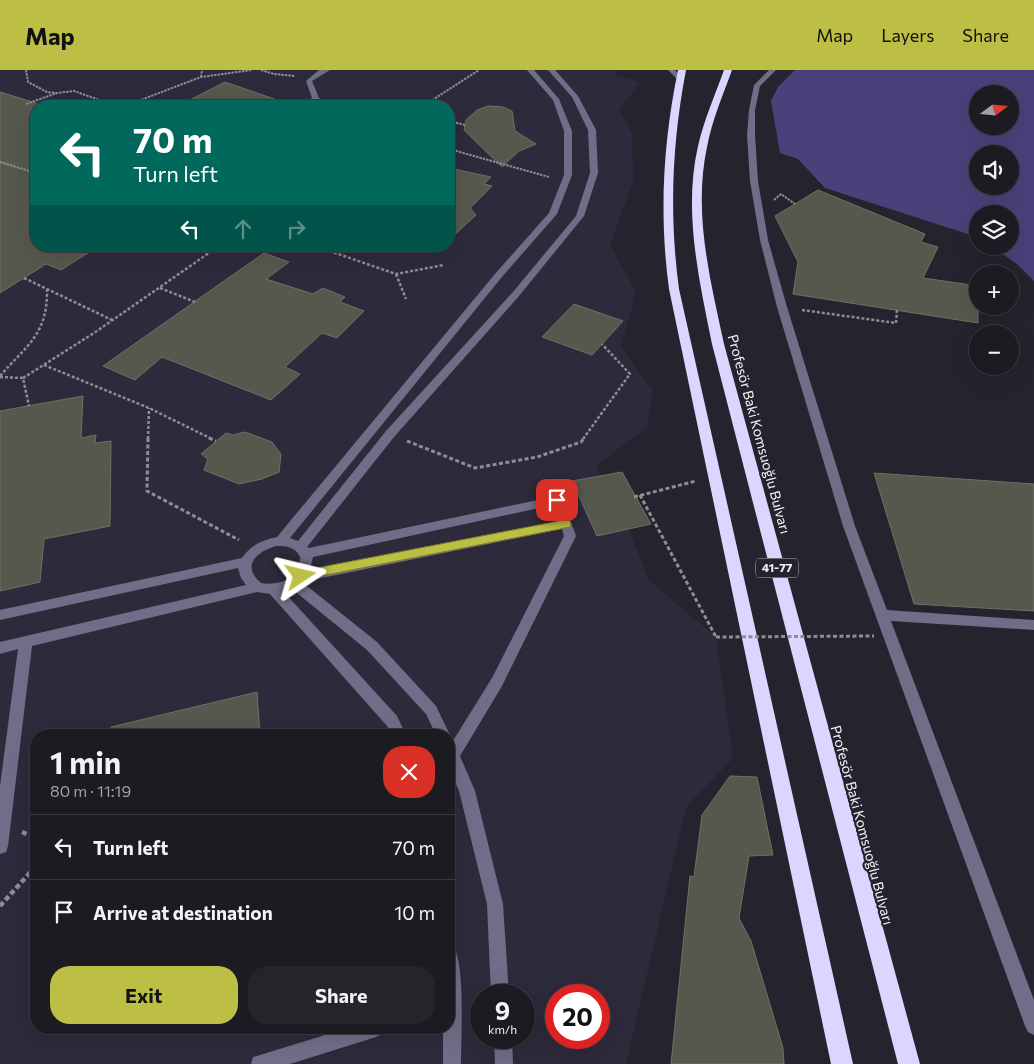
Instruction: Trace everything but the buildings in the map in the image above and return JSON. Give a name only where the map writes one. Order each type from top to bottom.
[{"type":"highway","name":"Profesör Baki Komsuoğlu Bulvarı","points":[[728,70],[702,146],[696,186],[701,252],[708,298],[720,354],[909,1064]]},
{"type":"highway","name":"41-77","points":[[678,73],[669,151],[667,188],[669,259],[713,477],[842,1064]]},
{"type":"lane","points":[[316,99],[309,81],[322,71],[327,70]]},
{"type":"lane","points":[[281,541],[498,276],[553,214],[568,175],[568,131],[556,100],[530,70]]},
{"type":"lane","points":[[303,550],[390,434],[516,294],[580,216],[594,173],[592,130],[575,96],[551,70]]},
{"type":"lane","points":[[773,70],[757,85],[752,110],[751,135],[754,181],[764,240],[782,307],[849,526],[1034,1026]]},
{"type":"lane","points":[[303,550],[557,500],[570,536],[497,682],[455,747]]},
{"type":"lane","points":[[0,648],[258,587],[273,589],[297,579],[566,524]]},
{"type":"lane","points":[[258,587],[246,577],[244,570],[246,562],[256,550],[272,542],[291,542],[303,550],[307,564],[297,579]]},
{"type":"lane","points":[[0,615],[246,562]]},
{"type":"lane","points":[[297,579],[372,646],[431,710],[440,729]]},
{"type":"lane","points":[[273,589],[392,721],[395,729]]},
{"type":"lane","points":[[883,615],[1034,625]]},
{"type":"lane","points":[[0,846],[26,642]]},
{"type":"lane","points":[[455,766],[467,791],[495,904],[499,984]]},
{"type":"lane","points":[[260,1064],[357,1034]]},
{"type":"lane","points":[[451,1034],[452,1064]]},
{"type":"lane","points":[[503,1049],[504,1064]]},
{"type":"path","points":[[26,70],[28,82],[47,92],[74,91],[99,100]]},
{"type":"path","points":[[201,77],[202,70]]},
{"type":"path","points":[[141,100],[201,77],[252,70]]},
{"type":"path","points":[[261,70],[274,74],[314,77]]},
{"type":"path","points":[[432,100],[479,70]]},
{"type":"path","points":[[37,100],[57,93]]},
{"type":"path","points":[[26,104],[30,103]]},
{"type":"path","points":[[455,122],[465,125]]},
{"type":"path","points":[[455,151],[566,180]]},
{"type":"path","points":[[0,162],[30,172]]},
{"type":"path","points":[[0,377],[23,378],[160,288],[211,252]]},
{"type":"path","points":[[332,252],[396,274],[444,265]]},
{"type":"path","points":[[396,274],[406,299]]},
{"type":"path","points":[[24,278],[112,320]]},
{"type":"path","points":[[160,288],[195,302]]},
{"type":"path","points":[[0,377],[15,358],[35,340],[45,323],[50,307],[48,289]]},
{"type":"path","points":[[782,307],[896,323],[897,310]]},
{"type":"path","points":[[390,434],[475,468],[537,457],[581,442],[630,374],[602,344]]},
{"type":"path","points":[[43,365],[149,408],[216,441]]},
{"type":"path","points":[[23,378],[29,406]]},
{"type":"path","points":[[149,408],[147,491],[256,550]]},
{"type":"path","points":[[634,497],[713,477]]},
{"type":"path","points":[[640,495],[716,636],[874,636]]},
{"type":"path","points":[[0,906],[30,873]]},
{"type":"shaded area","points":[[0,70],[613,70],[617,75],[640,82],[619,110],[632,133],[633,181],[610,245],[636,292],[621,347],[653,391],[647,427],[596,466],[627,525],[649,580],[716,637],[733,758],[686,807],[626,1064],[0,1064]]},
{"type":"shaded area","points":[[795,70],[1034,70],[1034,281],[1019,265],[1004,255],[1019,255],[1019,205],[969,205],[969,234],[825,188],[798,159],[780,153],[771,101],[778,87]]},
{"type":"route","points":[[301,576],[566,524],[557,500]]}]
